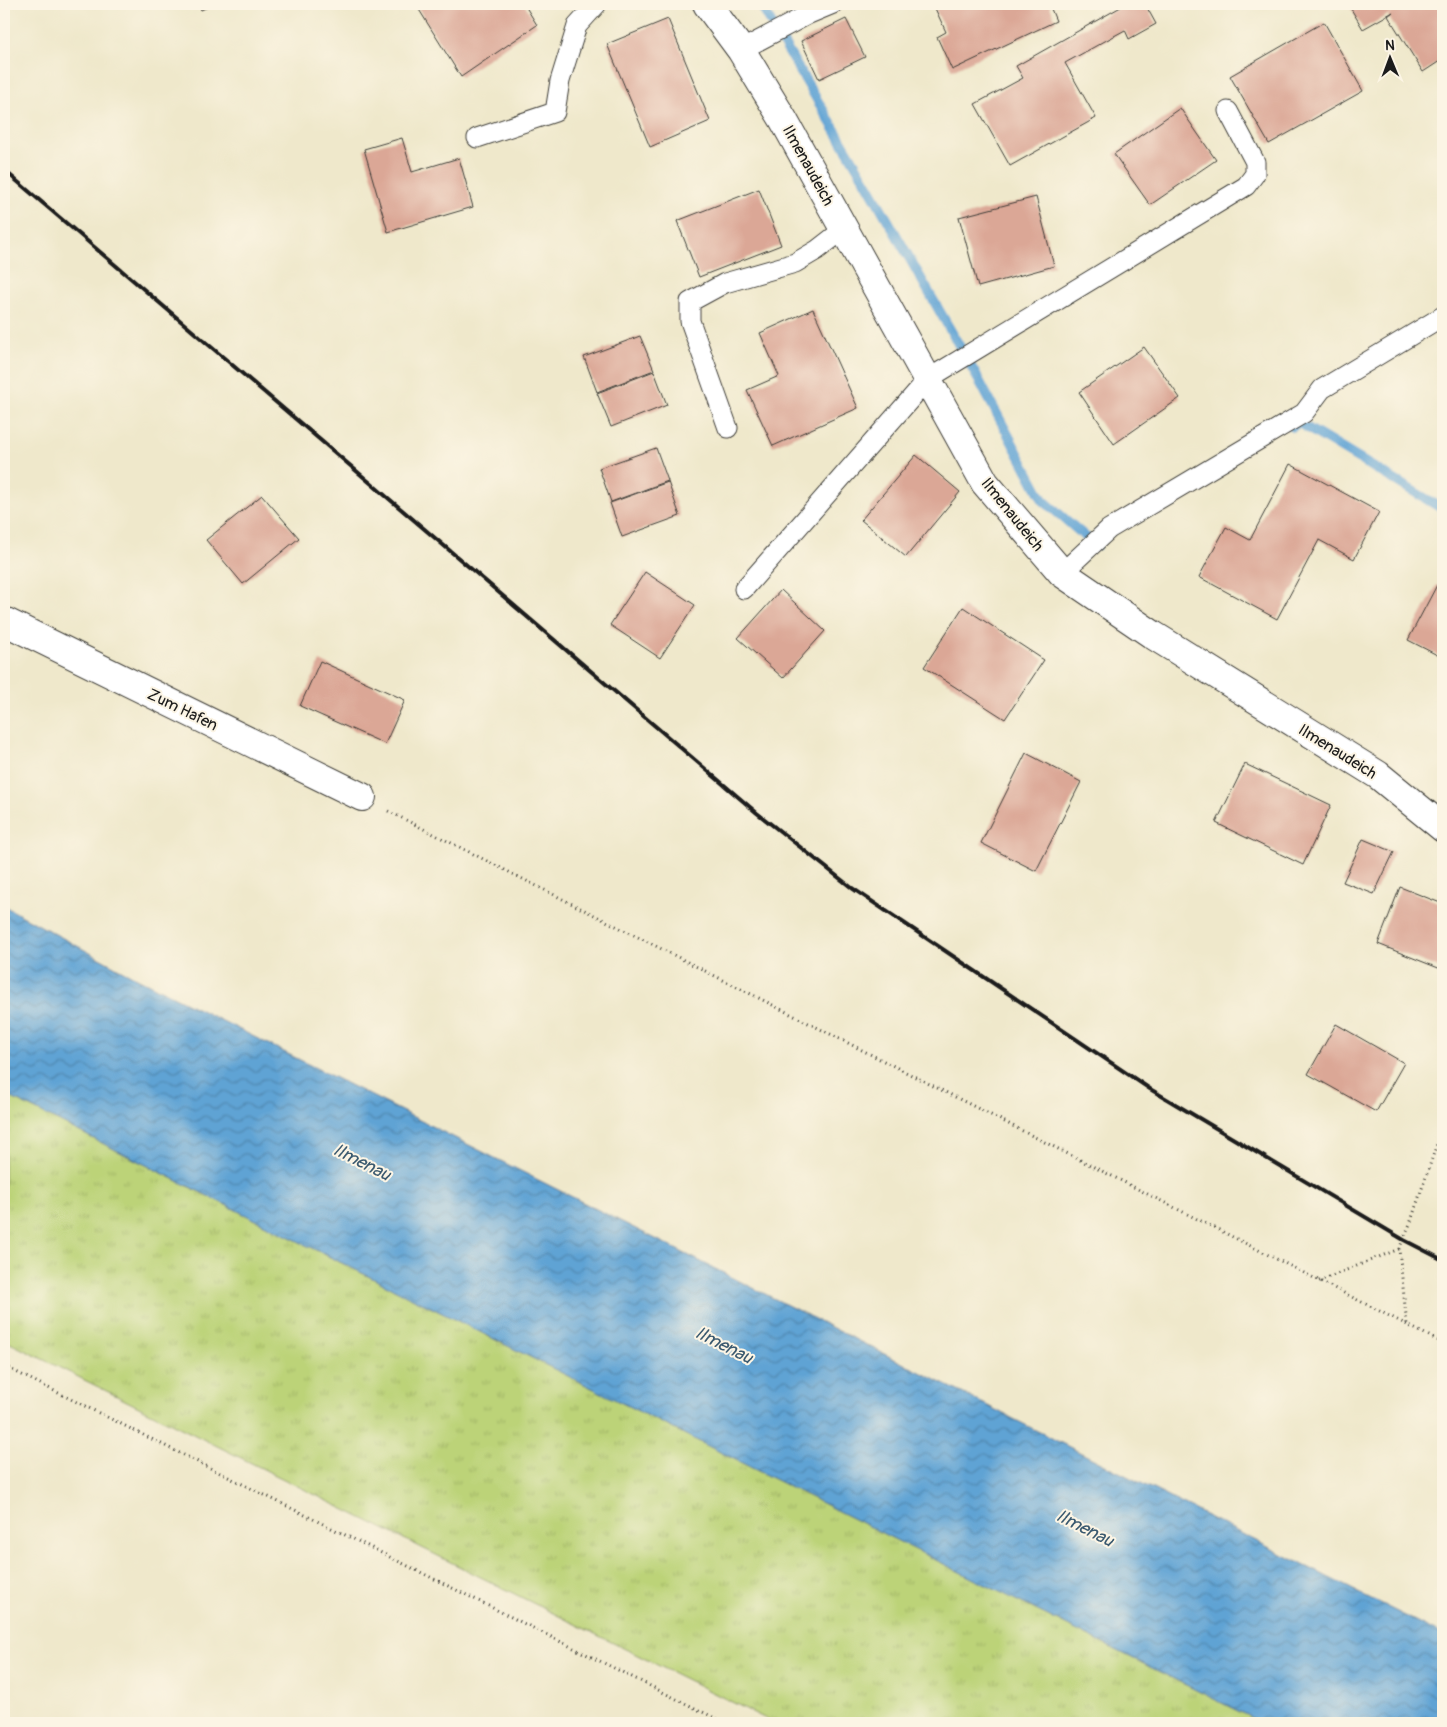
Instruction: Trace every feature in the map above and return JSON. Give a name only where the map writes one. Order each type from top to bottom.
[{"type":"street","name":"Ilmenaudeich","points":[[708,4],[741,50],[783,119],[985,483],[1062,573],[1152,635],[1378,775],[1443,828]]},
{"type":"street","name":"Zum Hafen","points":[[4,621],[362,797]]},
{"type":"lane","points":[[477,138],[555,112],[560,81],[577,26],[597,4]]},
{"type":"lane","points":[[741,50],[809,14],[833,4]]},
{"type":"lane","points":[[744,589],[928,379],[1246,186],[1255,174],[1255,162],[1228,111]]},
{"type":"lane","points":[[728,428],[690,321],[690,302],[725,283],[795,263],[817,250],[844,229]]},
{"type":"lane","points":[[1062,573],[1104,534],[1304,413],[1322,389],[1443,316]]},
{"type":"path","points":[[362,797],[1443,1344]]},
{"type":"path","points":[[1407,1325],[1399,1249],[1410,1224],[1443,1126]]},
{"type":"path","points":[[1318,1281],[1399,1249]]},
{"type":"path","points":[[4,1366],[725,1723]]},
{"type":"green space","points":[[4,1094],[1262,1723],[774,1723],[4,1340]]},
{"type":"water","name":"Ilmenau","points":[[4,906],[125,972],[1443,1635],[1443,1723],[1262,1723],[4,1094]]},
{"type":"building","points":[[198,4],[215,4],[201,10]]},
{"type":"building","points":[[426,4],[524,4],[537,25],[461,77],[418,8]]},
{"type":"building","points":[[933,4],[1042,4],[1043,7],[1049,4],[1056,21],[952,70],[937,37],[946,32]]},
{"type":"building","points":[[1126,4],[1145,4],[1156,24],[1129,39],[1125,30],[1065,63],[1096,118],[1010,166],[975,104],[1023,78],[1016,66]]},
{"type":"building","points":[[1348,4],[1440,4],[1443,9],[1443,59],[1423,72],[1388,16],[1393,12],[1363,29]]},
{"type":"building","points":[[668,19],[710,121],[650,147],[607,44]]},
{"type":"building","points":[[846,19],[865,57],[819,79],[801,41]]},
{"type":"building","points":[[1324,22],[1363,91],[1269,144],[1230,76]]},
{"type":"building","points":[[1180,108],[1216,160],[1150,205],[1114,154]]},
{"type":"building","points":[[402,138],[412,172],[459,158],[473,207],[388,232],[364,149]]},
{"type":"building","points":[[759,189],[781,245],[699,277],[677,221]]},
{"type":"building","points":[[1036,197],[1054,266],[978,287],[959,217]]},
{"type":"building","points":[[813,309],[858,408],[773,446],[747,390],[779,376],[760,333]]},
{"type":"building","points":[[640,336],[654,370],[597,392],[584,357]]},
{"type":"building","points":[[1144,347],[1180,398],[1114,444],[1079,392]]},
{"type":"building","points":[[654,371],[667,405],[611,427],[597,393]]},
{"type":"building","points":[[656,448],[668,481],[611,502],[599,468]]},
{"type":"building","points":[[916,455],[960,492],[906,557],[861,520]]},
{"type":"building","points":[[1290,464],[1379,512],[1354,559],[1319,540],[1277,619],[1199,577],[1226,527],[1250,540]]},
{"type":"building","points":[[668,482],[680,516],[622,537],[610,503]]},
{"type":"building","points":[[262,495],[299,538],[243,584],[206,540]]},
{"type":"building","points":[[645,572],[695,605],[660,658],[610,625]]},
{"type":"building","points":[[1437,585],[1443,588],[1443,658],[1408,640]]},
{"type":"building","points":[[781,590],[825,631],[783,678],[738,638]]},
{"type":"building","points":[[963,607],[1044,660],[1005,719],[924,667]]},
{"type":"building","points":[[320,661],[405,700],[385,744],[300,706]]},
{"type":"building","points":[[1026,753],[1081,782],[1036,871],[981,843]]},
{"type":"building","points":[[1245,764],[1331,805],[1303,865],[1216,823]]},
{"type":"building","points":[[1363,839],[1394,852],[1374,894],[1343,882]]},
{"type":"building","points":[[1400,887],[1443,904],[1443,964],[1441,969],[1378,944]]},
{"type":"building","points":[[1336,1024],[1404,1063],[1376,1112],[1308,1074]]},
{"type":"waterway","points":[[760,4],[869,187],[981,384],[1043,500],[1096,546]]},
{"type":"waterway","points":[[1292,427],[1299,423],[1443,509]]},
{"type":"railway","points":[[4,170],[757,813],[852,888],[1150,1089],[1404,1240],[1443,1260]]}]
